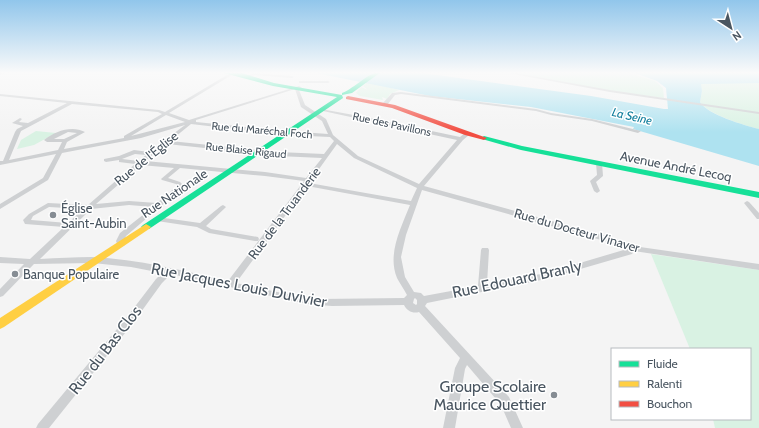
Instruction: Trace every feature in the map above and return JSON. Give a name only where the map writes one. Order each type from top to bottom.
[{"type":"main road","name":"Avenue André Lecoq","points":[[324,92],[387,103],[464,136],[759,195]]},
{"type":"main road","name":"Rue Nationale","points":[[0,324],[286,133],[351,92]]},
{"type":"street","points":[[125,139],[127,136],[201,92]]},
{"type":"street","points":[[3,163],[125,139],[190,122],[281,92]]},
{"type":"street","points":[[298,92],[303,106],[319,112],[331,136]]},
{"type":"street","points":[[622,92],[759,113]]},
{"type":"street","points":[[387,103],[394,94],[406,94],[536,110],[551,114],[592,120],[638,131]]},
{"type":"street","points":[[0,95],[73,101],[165,113],[190,122]]},
{"type":"street","points":[[3,163],[15,142],[17,133],[29,124],[73,101]]},
{"type":"street","name":"Rue des Pavillons","points":[[319,112],[370,118],[464,136]]},
{"type":"street","points":[[20,119],[14,123],[29,124]]},
{"type":"street","name":"Rue du Maréchal Foch","points":[[190,122],[286,133],[331,136]]},
{"type":"street","name":"Rue de l'Église","points":[[0,294],[118,180],[190,122]]},
{"type":"street","points":[[0,207],[46,179],[65,141],[82,132],[67,130],[47,140],[65,141]]},
{"type":"street","name":"Rue du Docteur Vinaver","points":[[331,136],[356,157],[420,187],[580,231],[625,244],[632,248],[759,267]]},
{"type":"street","points":[[464,136],[420,187],[402,235],[398,256],[401,277],[410,299],[418,296],[426,312],[505,401],[517,428]]},
{"type":"street","name":"Rue de la Truanderie","points":[[230,285],[259,239],[307,182],[337,141]]},
{"type":"street","name":"Rue Blaise Rigaud","points":[[165,142],[259,152],[326,156]]},
{"type":"street","points":[[106,160],[120,158],[134,152],[150,154]]},
{"type":"street","points":[[121,161],[229,171],[307,182],[414,204]]},
{"type":"street","points":[[597,191],[593,181],[600,176],[600,164]]},
{"type":"street","points":[[121,244],[120,241],[123,235],[180,187],[178,183],[164,179],[179,166]]},
{"type":"street","points":[[71,225],[28,222],[28,220],[31,215],[48,205],[90,207],[129,203],[159,205]]},
{"type":"street","points":[[747,203],[759,217]]},
{"type":"street","points":[[201,226],[223,207]]},
{"type":"street","points":[[157,219],[201,226],[209,231],[259,239]]},
{"type":"street","name":"Rue Edouard Branly","points":[[421,304],[482,288],[546,276],[629,252],[632,248]]},
{"type":"street","points":[[482,288],[485,250]]},
{"type":"street","name":"Rue Jacques Louis Duvivier","points":[[0,260],[31,263],[96,260],[139,265],[308,301],[343,304],[410,299]]},
{"type":"street","name":"Rue du Bas Clos","points":[[42,428],[130,320],[159,281],[169,272]]},
{"type":"street","points":[[449,428],[460,368],[466,357]]},
{"type":"green space","points":[[395,92],[390,94],[387,99],[382,97],[383,100],[360,96],[356,93]]},
{"type":"green space","points":[[619,92],[663,92],[664,98]]},
{"type":"green space","points":[[702,92],[759,92],[759,129],[727,119],[711,111],[700,102]]},
{"type":"green space","points":[[36,131],[56,133],[34,145],[17,149],[21,140]]},
{"type":"green space","points":[[651,254],[759,270],[759,428],[715,428],[713,420],[751,420],[751,348],[690,348]]},
{"type":"water","name":"La Seine","points":[[410,92],[561,92],[668,109],[666,92],[702,92],[700,102],[710,111],[736,122],[759,129],[759,166],[633,129],[634,127],[531,107],[430,96]]},
{"type":"traffic: fast","points":[[318,92],[340,96]]},
{"type":"traffic: fast","points":[[344,94],[350,92]]},
{"type":"traffic: fast","points":[[146,227],[341,97]]},
{"type":"traffic: fast","points":[[484,138],[521,148],[759,195]]},
{"type":"traffic: slow","points":[[0,324],[146,227]]},
{"type":"traffic: jam","points":[[348,98],[393,106],[467,134],[484,138]]},
{"type":"place","name":"Église Saint-Aubin","points":[[53,215]]},
{"type":"place","name":"Banque Populaire","points":[[15,274]]},
{"type":"place","name":"Groupe Scolaire Maurice Quettier","points":[[554,395]]}]
